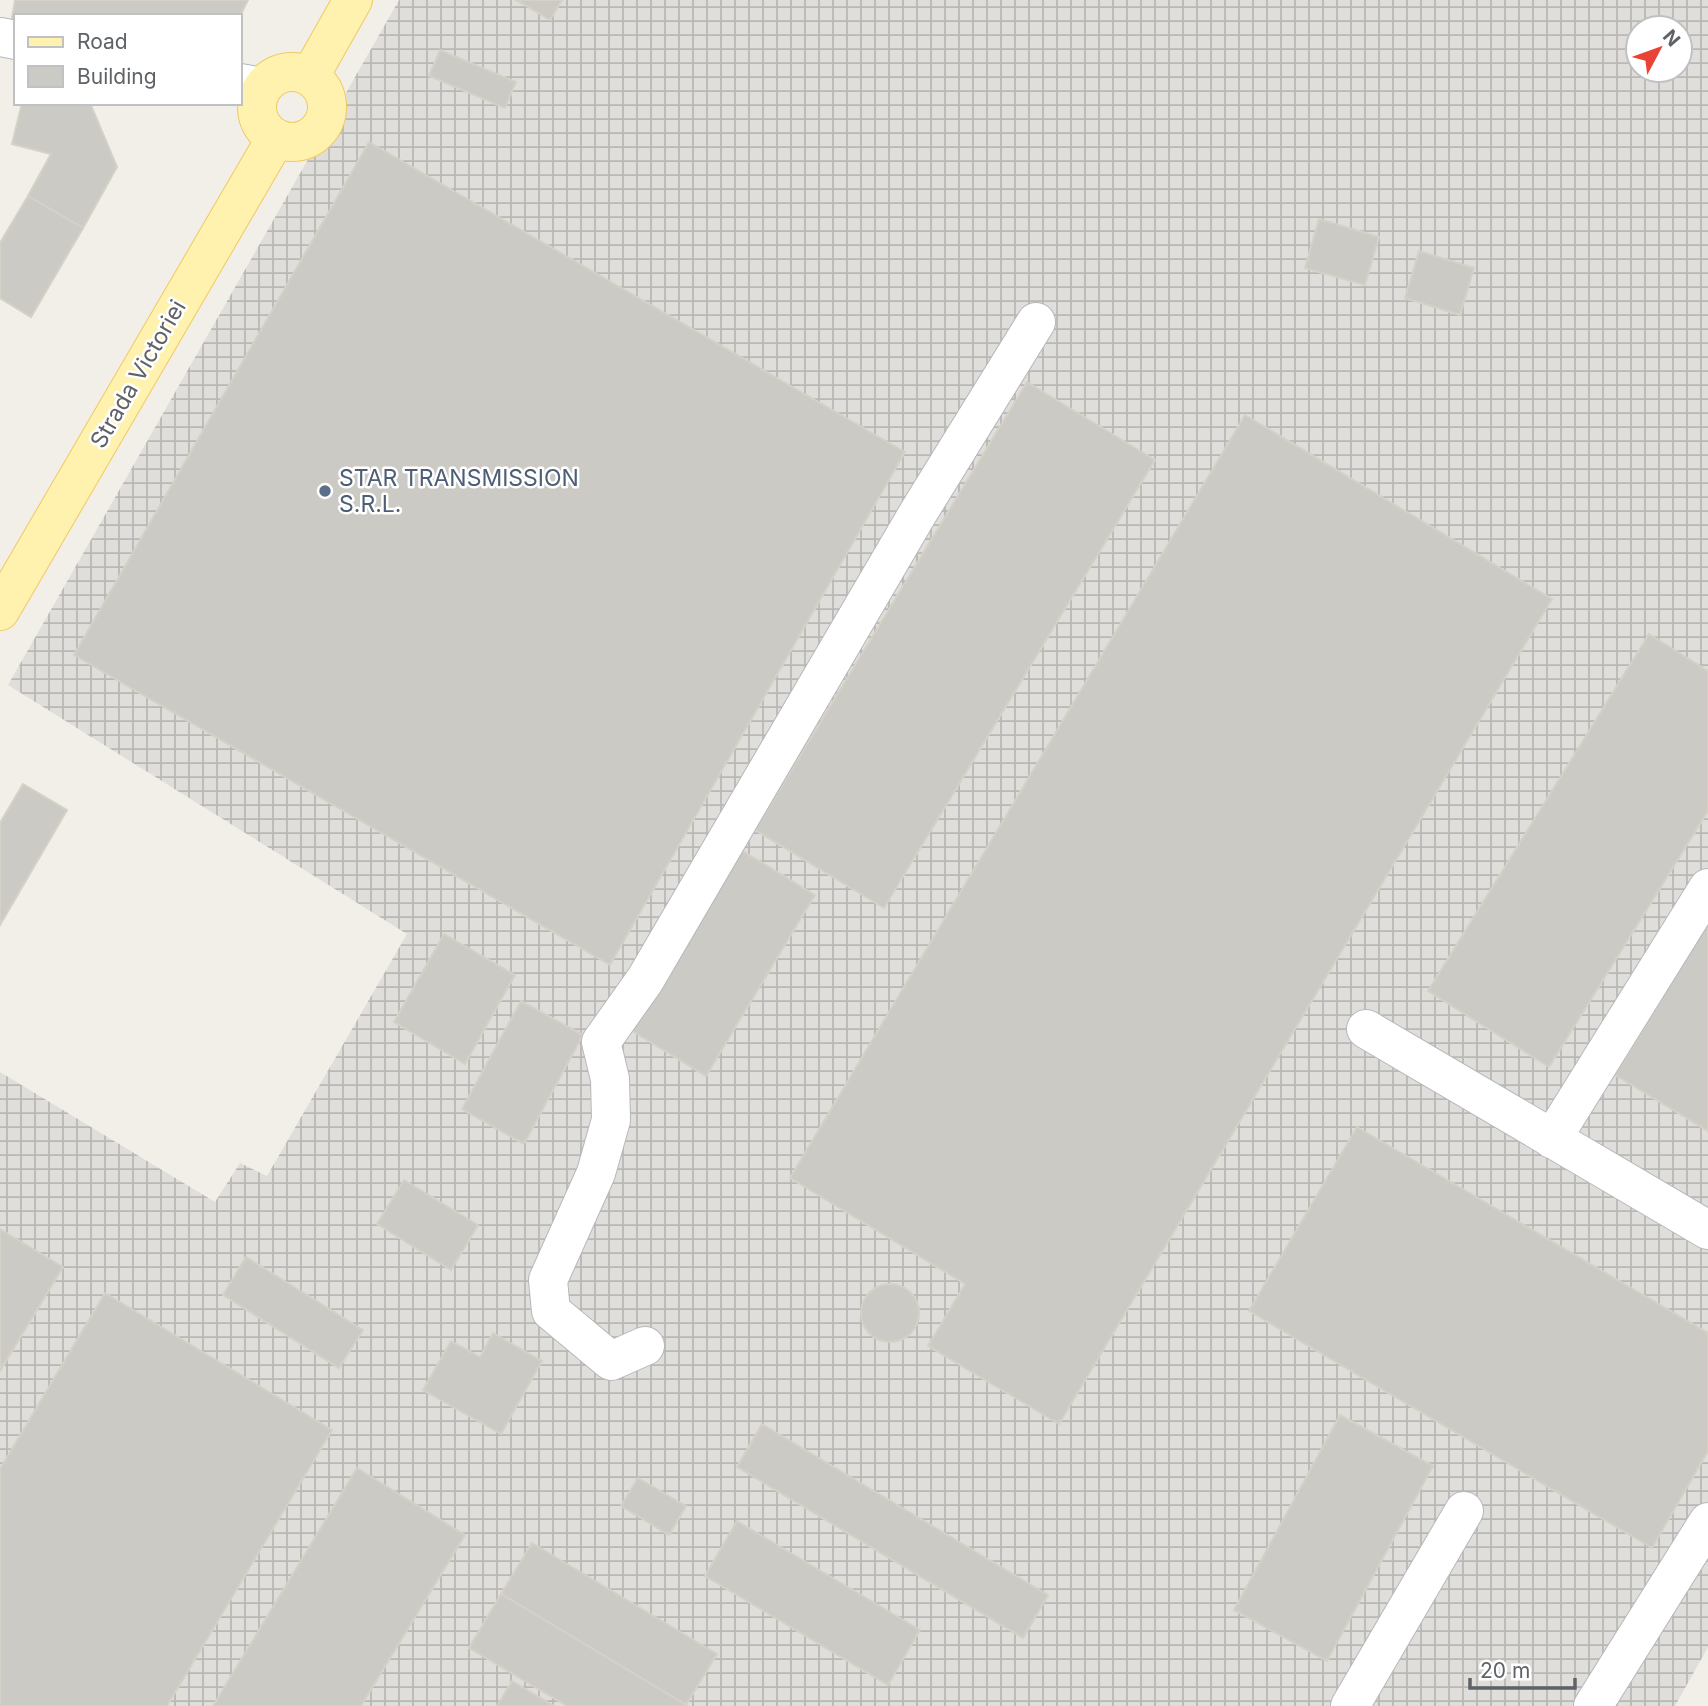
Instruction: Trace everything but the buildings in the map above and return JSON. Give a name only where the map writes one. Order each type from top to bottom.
[{"type":"main road","points":[[310,76],[353,0]]},
{"type":"main road","points":[[290,72],[310,76],[319,83],[327,102],[324,123],[308,138],[298,142],[276,138],[266,131],[251,85],[290,72]]},
{"type":"main road","name":"Strada Victoriei","points":[[0,611],[276,138]]},
{"type":"street","points":[[645,1346],[611,1361],[551,1311],[548,1280],[591,1186],[611,1120],[610,1079],[601,1042],[645,980],[918,513],[1035,322]]},
{"type":"street","points":[[1552,1139],[1708,888]]},
{"type":"street","points":[[1366,1029],[1708,1230]]},
{"type":"street","points":[[1350,1706],[1464,1511]]},
{"type":"street","points":[[1593,1706],[1708,1522]]},
{"type":"shaded area","points":[[399,0],[1708,0],[1708,1647],[1675,1706],[0,1706],[0,1072],[215,1202],[240,1163],[267,1176],[407,934],[8,685]]},
{"type":"place","name":"STAR TRANSMISSION S.R.L.","points":[[325,491]]}]
